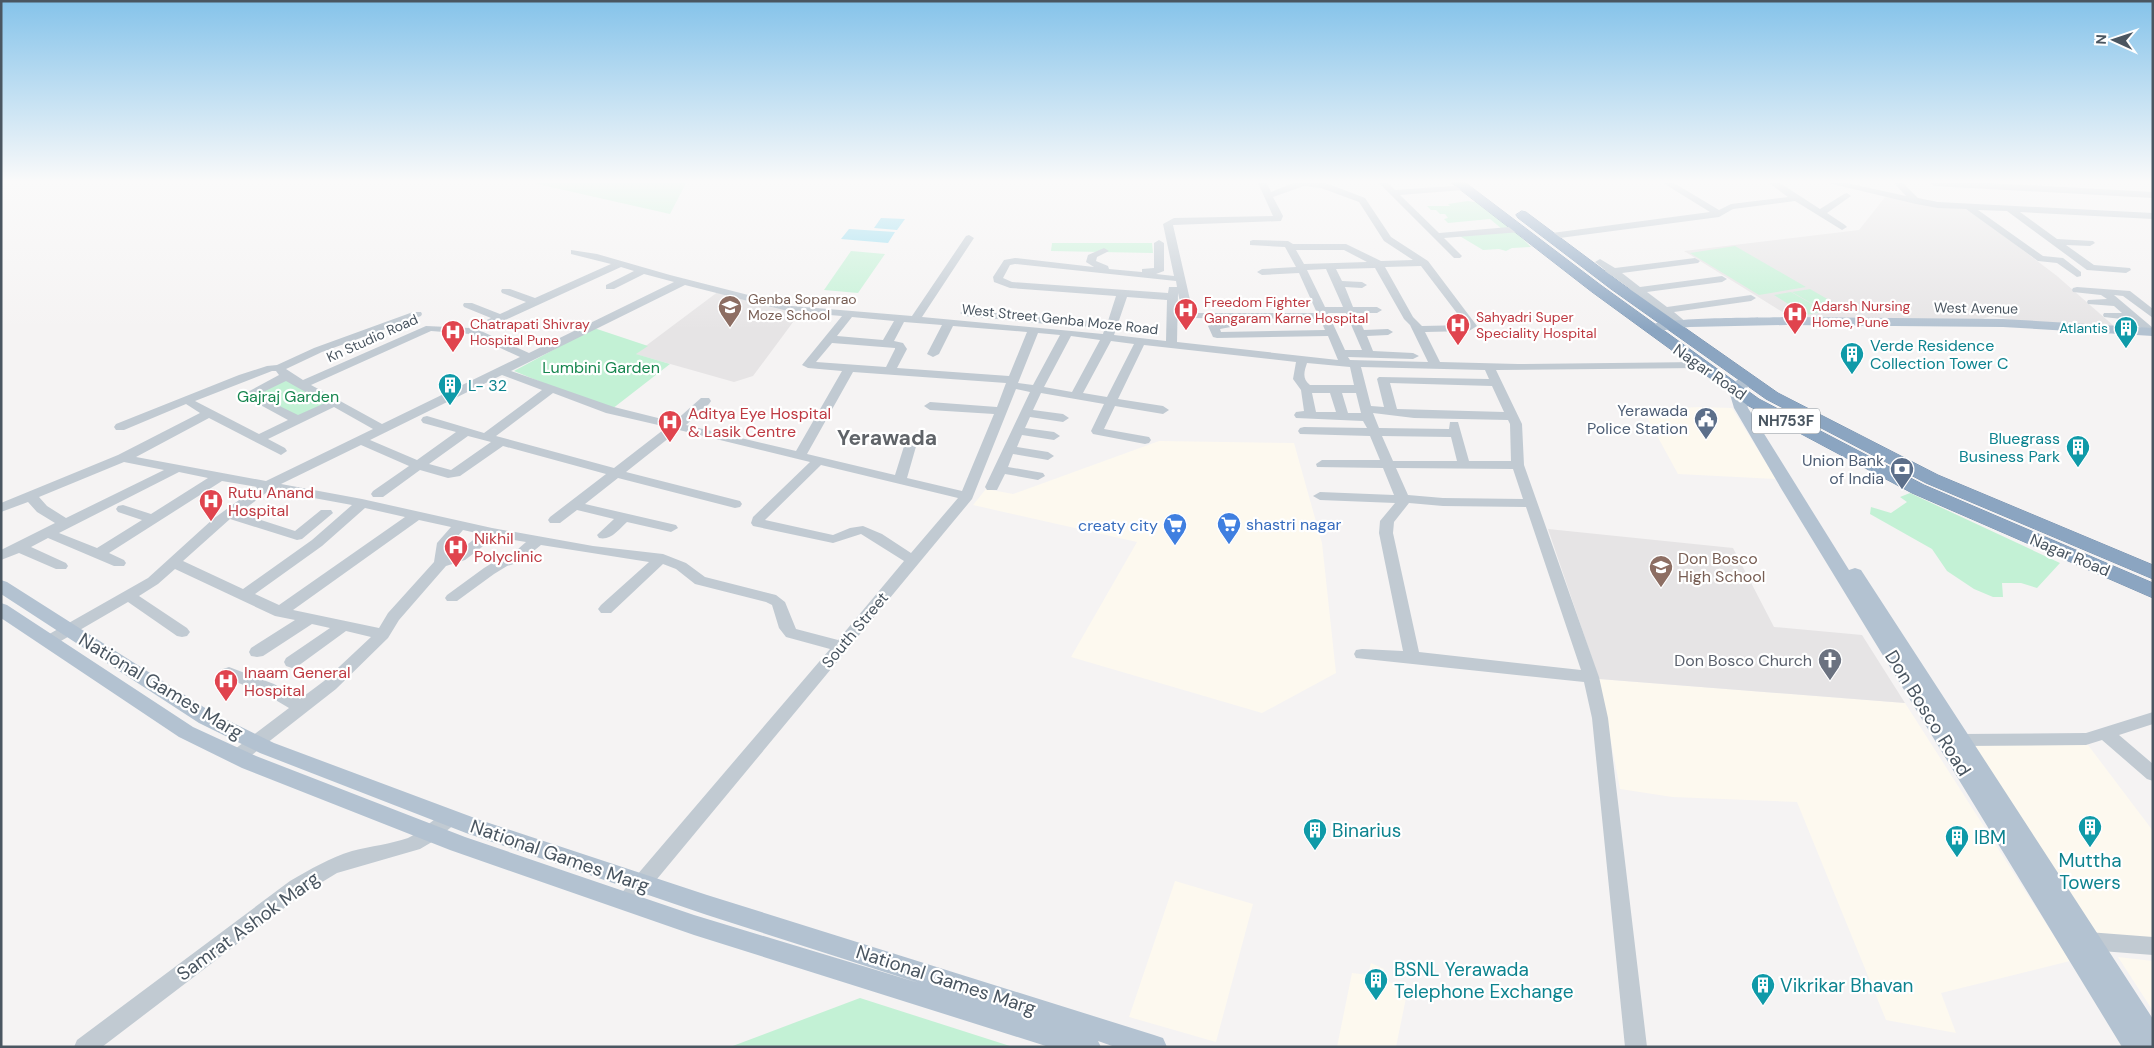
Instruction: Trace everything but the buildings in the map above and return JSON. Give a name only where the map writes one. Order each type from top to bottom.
[{"type":"highway","name":"Nagar Road","points":[[1525,232],[1650,328],[1703,358],[1791,423],[1918,489],[2153,591]]},
{"type":"highway","name":"Nagar Road","points":[[1545,232],[1604,269],[1667,318],[1703,358]]},
{"type":"highway","name":"Nagar Road","points":[[1748,390],[1797,410],[1932,479],[2153,573]]},
{"type":"highway","points":[[1764,427],[1767,423],[1773,421],[1791,423]]},
{"type":"main road","name":"West Avenue","points":[[1650,328],[1667,318],[2003,323],[2152,334]]},
{"type":"main road","name":"West Avenue","points":[[1703,358],[1696,332],[1699,329],[1713,326],[1998,327],[2152,334]]},
{"type":"main road","name":"Don Bosco Road","points":[[1748,390],[1764,427],[1960,740],[2153,1042]]},
{"type":"main road","name":"Don Bosco Road","points":[[1748,390],[1741,408],[2136,1047]]},
{"type":"main road","name":"National Games Marg","points":[[1,586],[206,718],[256,743],[450,818],[642,883],[1154,1047]]},
{"type":"main road","name":"National Games Marg","points":[[1,609],[186,732],[237,757],[431,834],[626,902],[795,957],[1088,1047]]},
{"type":"street","points":[[1169,232],[1190,316],[1324,316]]},
{"type":"street","points":[[1382,232],[1387,239],[1424,263],[1472,326],[1469,328],[1416,326]]},
{"type":"street","points":[[1433,232],[1457,256]]},
{"type":"street","points":[[1437,236],[1486,232]]},
{"type":"street","points":[[1552,236],[1583,232]]},
{"type":"street","points":[[2003,232],[2041,259],[2060,260],[2077,274]]},
{"type":"street","points":[[2041,232],[2091,268],[2126,270]]},
{"type":"street","points":[[916,319],[970,238]]},
{"type":"street","points":[[2055,242],[2090,243]]},
{"type":"street","points":[[1104,251],[1093,255],[1090,262],[1100,268],[1153,272],[1159,271],[1161,265],[1159,243]]},
{"type":"street","points":[[1253,243],[1288,244],[1362,389],[1374,433],[1404,499]]},
{"type":"street","points":[[1290,248],[1346,247],[1382,264],[1409,319],[1416,326],[1434,361]]},
{"type":"street","name":"West Street Genba Moze Road","points":[[574,252],[780,307],[1034,329],[1304,360],[1434,361],[1489,367],[1703,358]]},
{"type":"street","points":[[1173,279],[1015,261],[1007,262],[998,278],[998,280],[1010,284],[1173,297]]},
{"type":"street","points":[[1604,269],[1695,261]]},
{"type":"street","name":"Kn Studio Road","points":[[302,385],[430,328],[472,331],[621,263]]},
{"type":"street","points":[[1262,272],[1330,266],[1424,263]]},
{"type":"street","points":[[1171,345],[1172,265]]},
{"type":"street","points":[[1330,266],[1369,354]]},
{"type":"street","points":[[610,287],[643,270]]},
{"type":"street","points":[[1631,291],[1722,279]]},
{"type":"street","points":[[49,641],[153,581],[228,514],[268,485],[683,282]]},
{"type":"street","points":[[1338,284],[1362,285]]},
{"type":"street","points":[[2077,290],[2128,294],[2153,315]]},
{"type":"street","points":[[506,291],[534,302]]},
{"type":"street","points":[[2103,291],[2152,334]]},
{"type":"street","points":[[1076,396],[1107,338],[1123,292]]},
{"type":"street","points":[[1667,318],[1751,298]]},
{"type":"street","points":[[2092,302],[2116,303]]},
{"type":"street","points":[[468,305],[500,318]]},
{"type":"street","points":[[1332,333],[1221,336],[1217,335],[1213,326],[1305,322],[1350,310],[1377,310]]},
{"type":"street","points":[[965,313],[1069,323],[1112,324]]},
{"type":"street","points":[[298,420],[248,395],[318,350],[417,314]]},
{"type":"street","points":[[849,314],[808,365],[1012,383],[1076,396],[1163,410]]},
{"type":"street","points":[[2108,315],[2153,319]]},
{"type":"street","points":[[887,344],[901,318]]},
{"type":"street","points":[[933,354],[949,322]]},
{"type":"street","points":[[1305,322],[1310,333]]},
{"type":"street","name":"South Street","points":[[626,902],[967,496],[1034,329]]},
{"type":"street","points":[[472,331],[529,357]]},
{"type":"street","points":[[1360,333],[1388,332]]},
{"type":"street","points":[[992,487],[1037,389],[1067,333]]},
{"type":"street","points":[[829,339],[901,347],[890,371]]},
{"type":"street","points":[[1140,342],[1097,430],[1145,440]]},
{"type":"street","points":[[1347,360],[1369,354],[1434,361]]},
{"type":"street","points":[[1304,360],[1298,375],[1302,385],[1307,389]]},
{"type":"street","points":[[1489,367],[1516,424],[1518,465],[1591,677],[1600,718],[1636,1047]]},
{"type":"street","points":[[120,427],[271,368],[282,372],[382,429]]},
{"type":"street","points":[[799,456],[849,368]]},
{"type":"street","points":[[501,371],[610,410],[967,496]]},
{"type":"street","points":[[1391,410],[1383,379],[1497,383]]},
{"type":"street","points":[[1307,389],[1311,387],[1362,389]]},
{"type":"street","points":[[1335,388],[1343,415]]},
{"type":"street","points":[[486,437],[552,389]]},
{"type":"street","points":[[1307,389],[1305,415],[1343,415],[1391,410],[1414,414],[1513,416]]},
{"type":"street","points":[[555,520],[676,426],[705,401]]},
{"type":"street","points":[[191,403],[281,451]]},
{"type":"street","points":[[258,439],[334,403]]},
{"type":"street","points":[[930,406],[1001,410]]},
{"type":"street","points":[[1,508],[123,458],[209,413]]},
{"type":"street","points":[[1026,413],[1063,418]]},
{"type":"street","points":[[1414,414],[1420,433]]},
{"type":"street","points":[[1452,415],[1464,465]]},
{"type":"street","points":[[427,420],[500,442],[735,504]]},
{"type":"street","points":[[1018,431],[1054,436]]},
{"type":"street","points":[[1304,431],[1455,433]]},
{"type":"street","points":[[378,494],[465,432]]},
{"type":"street","points":[[361,440],[402,460],[442,472],[455,473],[500,442]]},
{"type":"street","points":[[900,480],[912,443]]},
{"type":"street","points":[[1009,450],[1048,456]]},
{"type":"street","points":[[123,458],[362,503],[492,532],[660,559],[682,566],[700,580],[771,598],[778,602],[787,628],[791,633],[841,646]]},
{"type":"street","points":[[819,460],[758,520],[758,523],[833,539],[844,538],[856,530],[866,530],[913,561]]},
{"type":"street","points":[[1322,464],[1388,466],[1518,465]]},
{"type":"street","points":[[1,556],[178,468]]},
{"type":"street","points":[[1000,470],[1038,476]]},
{"type":"street","points":[[98,554],[220,476]]},
{"type":"street","points":[[30,496],[42,509],[66,524]]},
{"type":"street","points":[[1320,496],[1532,503]]},
{"type":"street","points":[[1404,499],[1387,522],[1386,533],[1412,657]]},
{"type":"street","points":[[244,595],[323,538],[362,503]]},
{"type":"street","points":[[573,505],[671,528]]},
{"type":"street","points":[[123,509],[152,519]]},
{"type":"street","points":[[228,514],[297,536],[326,513]]},
{"type":"street","points":[[280,612],[417,515]]},
{"type":"street","points":[[604,535],[624,517]]},
{"type":"street","points":[[441,563],[444,543],[461,524]]},
{"type":"street","points":[[304,530],[323,538]]},
{"type":"street","points":[[237,757],[330,685],[383,634],[393,616],[441,563],[460,557],[492,532]]},
{"type":"street","points":[[47,533],[119,563]]},
{"type":"street","points":[[452,598],[489,571],[502,563],[514,559],[538,540]]},
{"type":"street","points":[[19,547],[62,566]]},
{"type":"street","points":[[606,609],[660,559]]},
{"type":"street","points":[[175,562],[280,612],[383,634]]},
{"type":"street","points":[[129,596],[182,632]]},
{"type":"street","points":[[257,652],[310,618]]},
{"type":"street","points":[[292,662],[343,626]]},
{"type":"street","points":[[1362,654],[1412,657],[1591,677]]},
{"type":"street","points":[[229,673],[268,688],[301,707]]},
{"type":"street","points":[[1960,740],[2076,740],[2150,721]]},
{"type":"street","points":[[2106,733],[2153,774]]},
{"type":"street","name":"Samrat Ashok Marg","points":[[85,1047],[297,887],[330,867],[353,858],[414,844],[431,834],[450,818]]},
{"type":"street","points":[[2088,940],[2153,946]]},
{"type":"shaded area","points":[[1843,232],[1999,232],[2057,276],[2115,327],[2013,320],[1991,316],[1979,320],[1792,318],[1684,251]]},
{"type":"shaded area","name":"Genba Sopanrao Moze School","points":[[719,291],[802,310],[753,376],[734,382],[635,354]]},
{"type":"shaded area","points":[[1700,407],[1732,408],[1776,479],[1678,474],[1643,410]]},
{"type":"shaded area","points":[[1159,441],[1294,443],[1322,543],[1336,673],[1262,713],[1071,657],[1137,542],[973,505],[986,489],[1013,494]]},
{"type":"shaded area","name":"Don Bosco High School","points":[[1548,529],[1733,548],[1774,627],[1862,635],[1905,703],[1599,679]]},
{"type":"shaded area","points":[[1599,679],[1905,703],[2070,961],[1941,993],[1956,1033],[1886,1020],[1797,802],[1672,797],[1620,789]]},
{"type":"shaded area","points":[[2079,737],[2088,745],[2153,831],[2153,944],[2094,938],[1966,743]]},
{"type":"shaded area","points":[[1175,881],[1253,904],[1216,1042],[1129,1017]]},
{"type":"shaded area","points":[[2118,957],[2153,961],[2153,1011]]},
{"type":"shaded area","name":"BSNL Yerawada Telephone Exchange","points":[[1371,963],[1384,969],[1382,980],[1408,988],[1396,1047],[1337,1047],[1352,973],[1368,975]]},
{"type":"green space","points":[[1516,232],[1531,247],[1512,248],[1506,251],[1499,249],[1483,250],[1458,235]]},
{"type":"green space","points":[[1052,243],[1152,243],[1153,253],[1051,251]]},
{"type":"green space","points":[[1735,246],[1806,287],[1759,295],[1690,253]]},
{"type":"green space","points":[[851,251],[885,254],[858,293],[824,290]]},
{"type":"green space","points":[[1810,289],[1843,308],[1825,311],[1792,292]]},
{"type":"green space","points":[[1791,292],[1824,311],[1806,315],[1774,295]]},
{"type":"green space","name":"Lumbini Garden","points":[[594,328],[648,346],[636,354],[670,364],[612,409],[514,371]]},
{"type":"green space","name":"Gajraj Garden","points":[[286,376],[334,403],[298,420],[248,395]]},
{"type":"green space","points":[[1910,493],[2060,563],[2037,588],[2021,583],[2002,583],[2003,597],[1993,597],[1974,589],[1947,571],[1932,549],[1870,514],[1871,507],[1891,513],[1907,502],[1900,497]]},
{"type":"green space","points":[[860,998],[1013,1047],[730,1047]]},
{"type":"water","points":[[847,232],[895,232],[888,243],[841,239]]},
{"type":"place","name":"Genba Sopanrao Moze School","points":[[730,328]]},
{"type":"place","name":"Freedom Fighter Gangaram Karne Hospital","points":[[1186,331]]},
{"type":"place","name":"Adarsh Nursing Home, Pune","points":[[1795,335]]},
{"type":"place","name":"Sahyadri Super Speciality Hospital","points":[[1458,346]]},
{"type":"place","name":"Atlantis","points":[[2126,349]]},
{"type":"place","name":"Chatrapati Shivray Hospital Pune","points":[[453,353]]},
{"type":"place","name":"Verde Residence Collection Tower C","points":[[1852,375]]},
{"type":"place","name":"L- 32","points":[[450,406]]},
{"type":"place","name":"Yerawada Police Station","points":[[1706,440]]},
{"type":"place","name":"Aditya Eye Hospital & Lasik Centre","points":[[670,443]]},
{"type":"place","name":"Bluegrass Business Park","points":[[2078,468]]},
{"type":"place","name":"Union Bank of India","points":[[1902,490]]},
{"type":"place","name":"Rutu Anand Hospital","points":[[211,522]]},
{"type":"place","name":"shastri nagar","points":[[1229,545]]},
{"type":"place","name":"creaty city","points":[[1175,546]]},
{"type":"place","name":"Nikhil Polyclinic","points":[[456,568]]},
{"type":"place","name":"Don Bosco High School","points":[[1661,588]]},
{"type":"place","name":"Don Bosco Church","points":[[1830,681]]},
{"type":"place","name":"Inaam General Hospital","points":[[226,702]]},
{"type":"place","name":"Muttha Towers","points":[[2090,848]]},
{"type":"place","name":"Binarius","points":[[1315,851]]},
{"type":"place","name":"IBM","points":[[1957,858]]},
{"type":"place","name":"BSNL Yerawada Telephone Exchange","points":[[1376,1001]]},
{"type":"place","name":"Vikrikar Bhavan","points":[[1763,1006]]},
{"type":"district","name":"Yerawada","points":[[887,438]]}]
